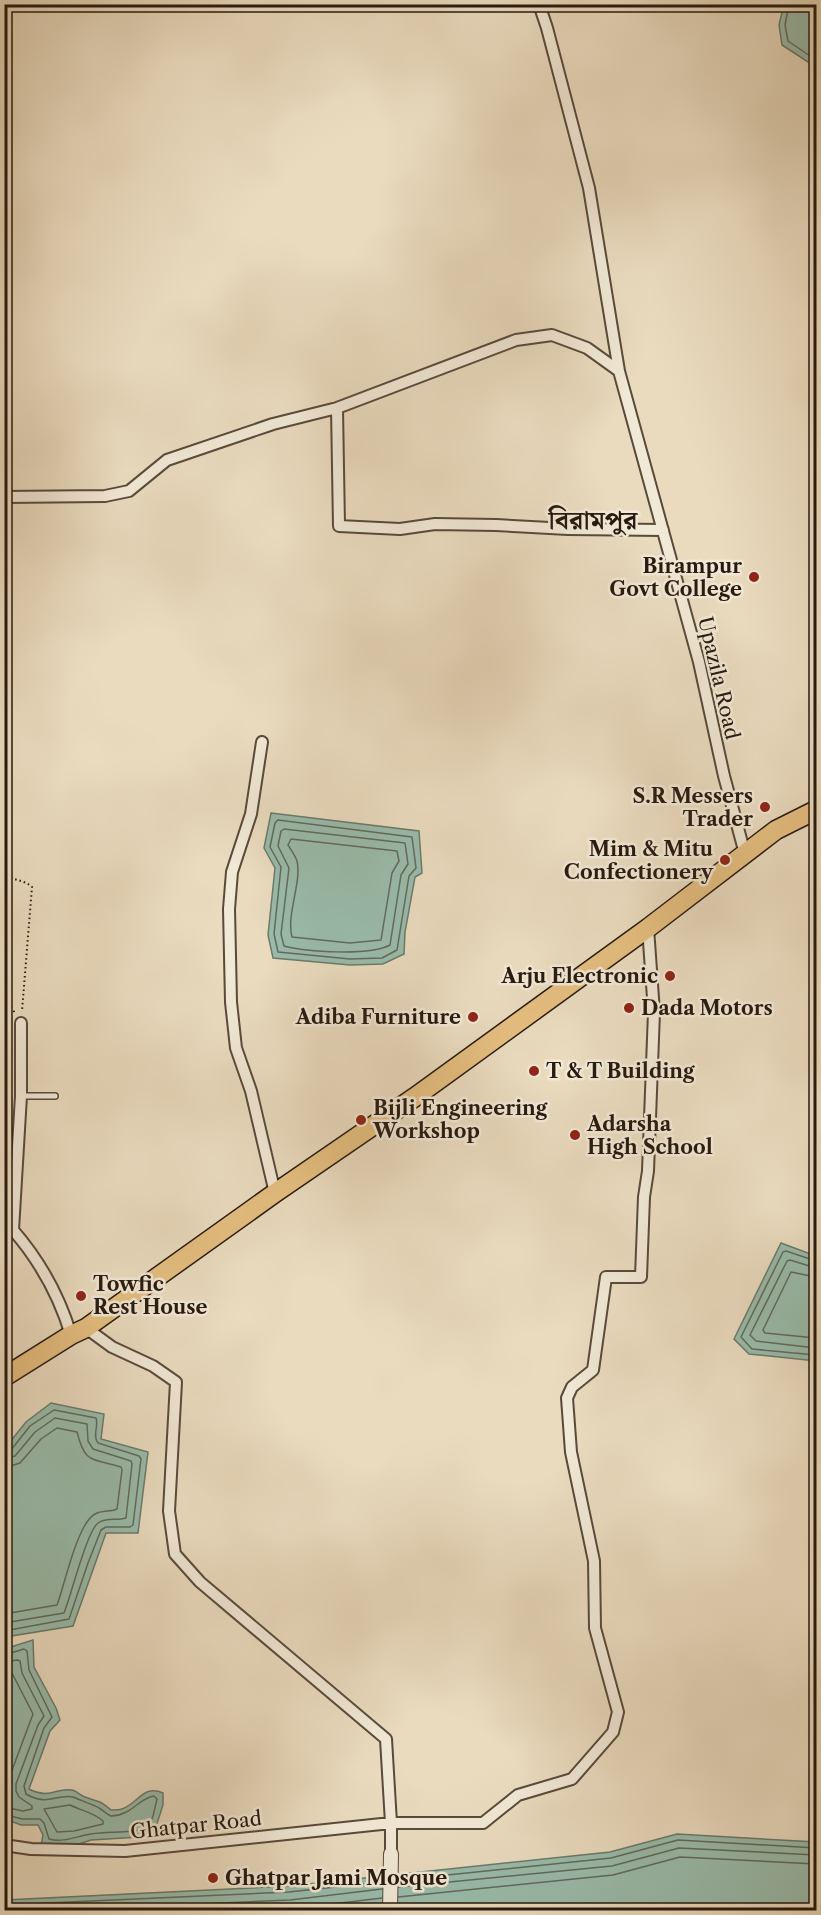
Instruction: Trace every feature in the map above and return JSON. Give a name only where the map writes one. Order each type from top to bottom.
[{"type":"main road","points":[[4,1377],[79,1332],[415,1097],[648,928],[776,830],[816,810]]},
{"type":"street","name":"Upazila Road","points":[[539,4],[589,188],[619,371],[699,663],[724,776],[745,854]]},
{"type":"street","points":[[4,497],[105,496],[129,490],[167,460],[273,424],[337,408],[516,340],[552,335],[587,348],[619,371]]},
{"type":"street","points":[[337,408],[339,526],[400,529],[435,524],[485,524],[568,529],[663,530]]},
{"type":"street","points":[[262,742],[251,814],[232,872],[229,909],[231,1002],[236,1048],[251,1091],[275,1193]]},
{"type":"street","name":"Ghatpar Road","points":[[4,1845],[125,1851],[391,1823],[483,1823],[518,1796],[572,1779],[613,1731],[618,1712],[595,1628],[594,1561],[571,1452],[567,1398],[572,1387],[593,1370],[606,1277],[641,1277],[654,1012],[648,928]]},
{"type":"street","points":[[21,1023],[21,1096],[13,1230],[45,1272],[64,1311],[79,1332],[153,1366],[176,1382],[169,1511],[175,1554],[200,1582],[386,1739],[391,1823],[390,1911]]},
{"type":"lane","points":[[21,1096],[55,1096]]},
{"type":"path","points":[[4,788],[9,766],[11,702]]},
{"type":"path","points":[[4,836],[5,874],[10,879],[26,882],[32,887],[21,1023]]},
{"type":"water","points":[[784,4],[816,5],[816,62],[808,62],[782,45],[779,25]]},
{"type":"water","points":[[271,813],[419,831],[422,873],[415,877],[405,932],[404,954],[383,964],[350,965],[273,958],[268,935],[275,868],[264,848]]},
{"type":"water","points":[[781,1243],[816,1256],[816,1361],[749,1354],[734,1339]]},
{"type":"water","points":[[51,1403],[104,1414],[101,1439],[148,1452],[138,1533],[106,1533],[73,1626],[5,1637],[5,1448],[26,1422]]},
{"type":"water","points":[[33,1640],[34,1667],[60,1720],[50,1731],[29,1789],[43,1793],[76,1791],[111,1810],[128,1807],[150,1791],[163,1793],[163,1805],[154,1833],[140,1837],[91,1840],[76,1845],[41,1846],[43,1835],[38,1825],[21,1825],[5,1819],[4,1649]]},
{"type":"water","points":[[677,1834],[816,1842],[816,1910],[5,1910],[5,1900],[289,1886],[610,1852]]},
{"type":"place","name":"Birampur Govt College","points":[[754,577]]},
{"type":"place","name":"S.R Messers Trader","points":[[765,807]]},
{"type":"place","name":"Mim & Mitu Confectionery","points":[[725,860]]},
{"type":"place","name":"Arju Electronic","points":[[670,976]]},
{"type":"place","name":"Dada Motors","points":[[629,1008]]},
{"type":"place","name":"Adiba Furniture","points":[[473,1017]]},
{"type":"place","name":"T & T Building","points":[[534,1071]]},
{"type":"place","name":"Bijli Engineering Workshop","points":[[361,1120]]},
{"type":"place","name":"Adarsha High School","points":[[575,1135]]},
{"type":"place","name":"Towfic Rest House","points":[[81,1296]]},
{"type":"place","name":"Ghatpar Jami Mosque","points":[[213,1878]]},
{"type":"district","name":"বিরামপুর","points":[[593,520]]}]
